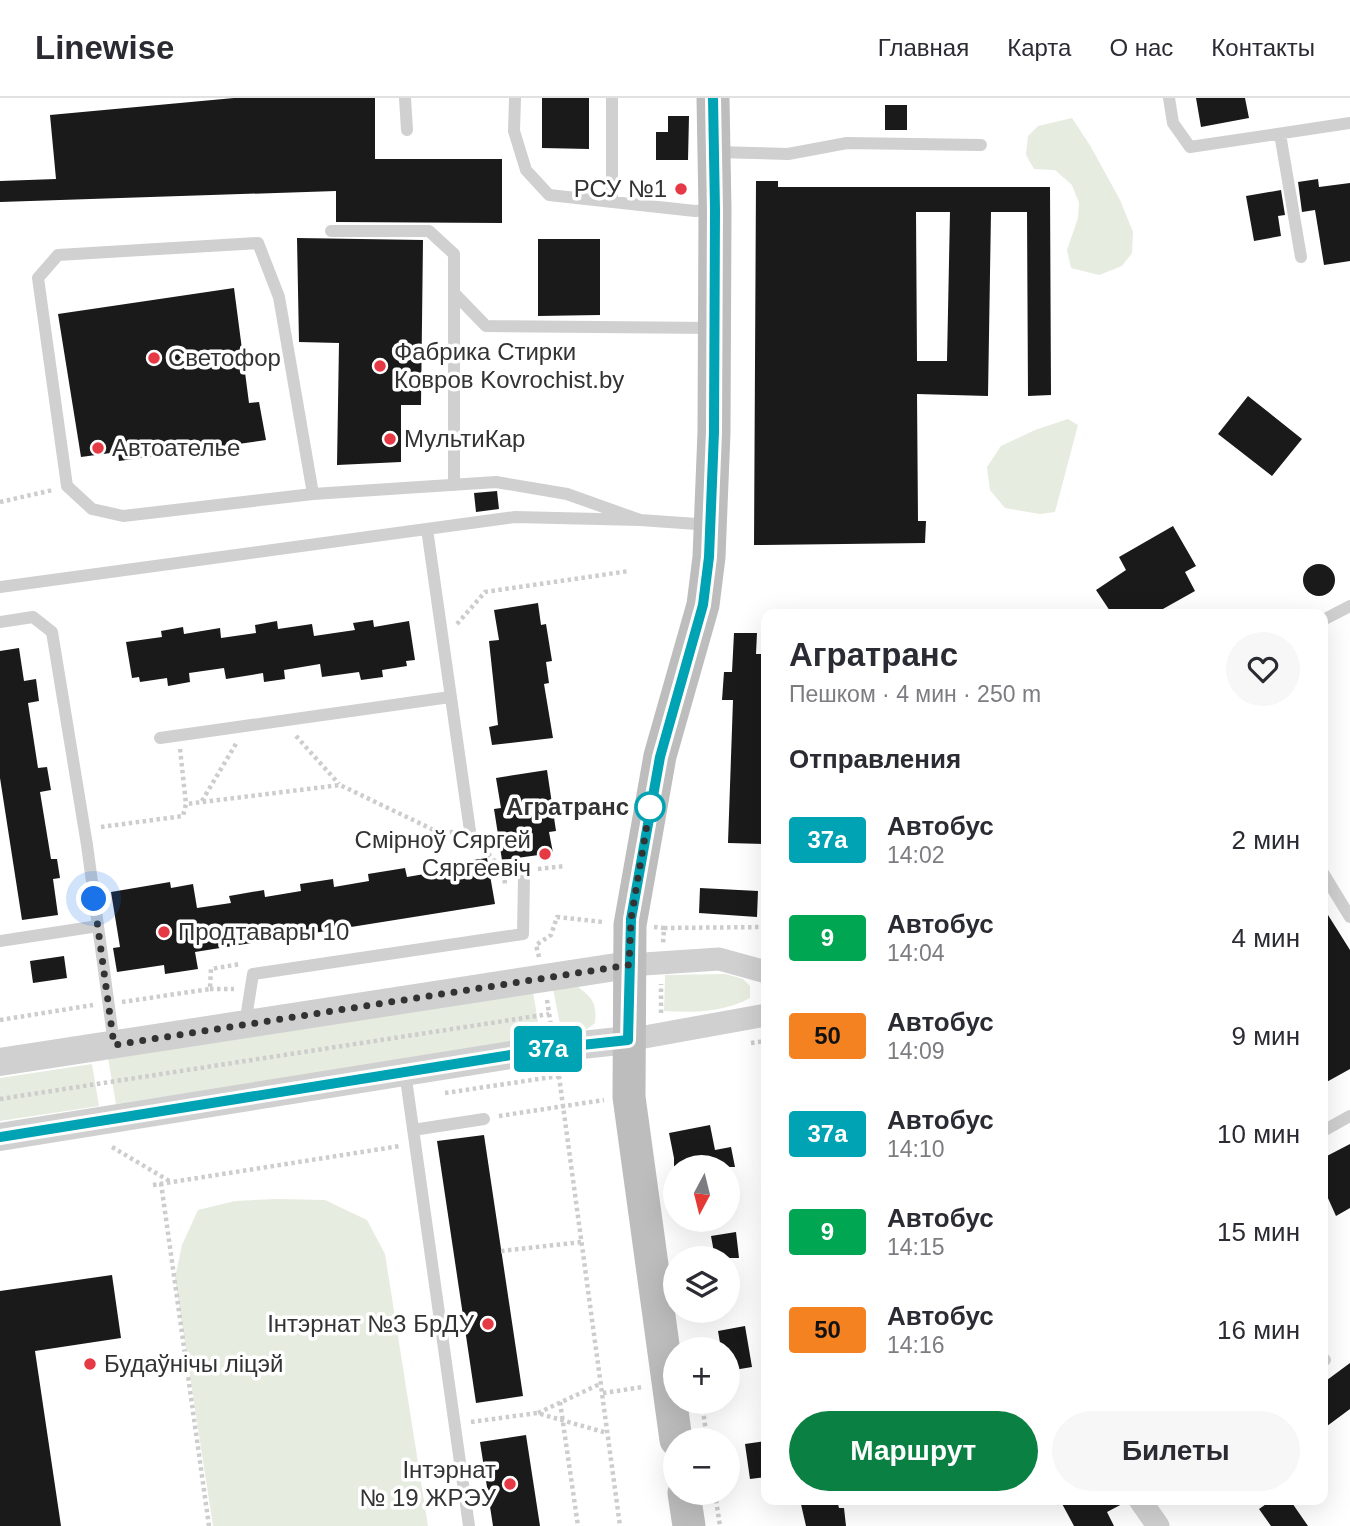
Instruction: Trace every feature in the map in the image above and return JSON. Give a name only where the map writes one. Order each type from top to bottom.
[{"type":"main road","points":[[663,1353],[629,1097],[629,965],[631,919],[655,782],[703,605],[711,525],[715,328],[713,98]]},
{"type":"main road","points":[[686,1505],[689,1526]]},
{"type":"street","points":[[0,1062],[629,965],[719,959],[761,971]]},
{"type":"street","points":[[0,1137],[407,1085],[554,1048],[628,1040],[761,1016]]},
{"type":"street","points":[[1143,1505],[1158,1526]]},
{"type":"lane","points":[[404,98],[407,130]]},
{"type":"lane","points":[[515,98],[514,131],[526,170],[549,195],[695,211],[715,210]]},
{"type":"lane","points":[[612,98],[612,201]]},
{"type":"lane","points":[[1170,98],[1173,123],[1190,147],[1350,123]]},
{"type":"lane","points":[[1280,134],[1301,257]]},
{"type":"lane","points":[[715,152],[788,154],[847,143],[981,145]]},
{"type":"lane","points":[[331,230],[429,231],[454,254],[454,485]]},
{"type":"lane","points":[[313,494],[279,297],[258,243],[58,255],[38,278],[67,486],[92,509],[123,516],[313,494],[496,482],[567,494],[640,520]]},
{"type":"lane","points":[[454,293],[486,326],[715,328]]},
{"type":"lane","points":[[0,587],[515,517],[640,520],[711,525]]},
{"type":"lane","points":[[427,529],[470,831]]},
{"type":"lane","points":[[1328,617],[1350,606]]},
{"type":"lane","points":[[0,622],[33,617],[52,632],[84,829],[114,1045]]},
{"type":"lane","points":[[160,738],[450,697]]},
{"type":"lane","points":[[245,1024],[253,974],[523,934],[523,873]]},
{"type":"lane","points":[[1328,881],[1350,918]]},
{"type":"lane","points":[[0,941],[98,926]]},
{"type":"lane","points":[[407,1085],[468,1526]]},
{"type":"lane","points":[[1328,1128],[1350,1116]]},
{"type":"lane","points":[[413,1130],[484,1119]]},
{"type":"path","points":[[0,502],[67,486]]},
{"type":"path","points":[[442,641],[485,592],[629,571]]},
{"type":"path","points":[[282,721],[340,785],[440,832],[470,831],[504,873],[523,873],[565,866]]},
{"type":"path","points":[[202,802],[247,726]]},
{"type":"path","points":[[84,829],[183,816],[186,804],[178,736]]},
{"type":"path","points":[[186,804],[340,785]]},
{"type":"path","points":[[557,916],[551,935],[536,946],[559,1076],[620,1526]]},
{"type":"path","points":[[664,928],[761,927]]},
{"type":"path","points":[[0,1020],[93,1005]]},
{"type":"path","points":[[0,1099],[549,1014]]},
{"type":"path","points":[[407,1085],[559,1076]]},
{"type":"path","points":[[153,1185],[415,1144]]},
{"type":"path","points":[[112,1147],[171,1182]]},
{"type":"path","points":[[161,1183],[209,1526]]},
{"type":"path","points":[[501,1251],[582,1241]]},
{"type":"path","points":[[454,1424],[537,1413],[602,1382]]},
{"type":"path","points":[[603,1393],[663,1384]]},
{"type":"path","points":[[560,1402],[578,1526]]},
{"type":"path","points":[[537,1413],[607,1433]]},
{"type":"path","points":[[717,1505],[720,1526]]},
{"type":"shaded area","points":[[1072,118],[1120,200],[1133,232],[1132,253],[1122,266],[1099,275],[1071,268],[1067,250],[1078,218],[1079,203],[1072,185],[1055,170],[1034,169],[1026,155],[1028,136],[1038,126]]},
{"type":"shaded area","points":[[1068,419],[1078,425],[1055,512],[1040,514],[1005,508],[990,490],[987,467],[1001,446],[1035,430]]},
{"type":"shaded area","points":[[726,974],[743,979],[750,986],[750,998],[730,1006],[708,1010],[664,1011],[665,975]]},
{"type":"shaded area","points":[[578,987],[593,1002],[595,1023],[579,1032],[562,1034],[553,989]]},
{"type":"shaded area","points":[[533,992],[541,1039],[116,1104],[108,1058]]},
{"type":"shaded area","points":[[92,1064],[99,1106],[0,1121],[0,1078]]},
{"type":"shaded area","points":[[325,1200],[367,1220],[385,1254],[428,1526],[213,1526],[175,1278],[182,1245],[198,1210],[235,1201]]},
{"type":"building","points":[[234,98],[375,98],[375,159],[502,159],[502,223],[336,222],[336,191],[0,202],[0,181],[56,179],[50,115]]},
{"type":"building","points":[[542,98],[589,98],[589,149],[542,148]]},
{"type":"building","points":[[1196,98],[1245,98],[1249,118],[1201,127]]},
{"type":"building","points":[[885,105],[907,105],[907,130],[885,130]]},
{"type":"building","points":[[668,116],[689,116],[688,160],[656,160],[656,132],[668,132]]},
{"type":"building","points":[[1318,179],[1319,187],[1350,183],[1350,261],[1324,265],[1315,210],[1302,212],[1298,182]]},
{"type":"building","points":[[756,181],[778,181],[778,187],[1050,187],[1051,395],[1028,396],[1027,212],[991,212],[988,396],[917,394],[918,521],[926,521],[925,543],[754,545]],"holes":[[[916,212],[950,212],[947,361],[917,361]]]},
{"type":"building","points":[[1281,190],[1285,215],[1278,216],[1281,236],[1254,241],[1246,196]]},
{"type":"building","name":"Фабрика Стирки Ковров Kovrochist.by","points":[[297,238],[423,240],[421,405],[401,405],[401,462],[337,465],[339,343],[299,342]]},
{"type":"building","points":[[538,239],[600,239],[600,315],[538,316]]},
{"type":"building","name":"Светофор","points":[[234,288],[249,403],[259,402],[266,440],[119,461],[118,452],[81,457],[58,314]]},
{"type":"building","points":[[1248,396],[1302,439],[1272,476],[1218,434]]},
{"type":"building","points":[[497,491],[499,509],[476,512],[474,493]]},
{"type":"building","points":[[1173,526],[1196,566],[1185,572],[1195,591],[1163,609],[1109,609],[1096,590],[1126,570],[1119,557]]},
{"type":"building","points":[[1319,564],[1330,569],[1335,580],[1330,591],[1319,596],[1308,591],[1303,580],[1308,569]]},
{"type":"building","points":[[538,603],[541,625],[546,624],[552,661],[546,662],[549,683],[544,684],[553,738],[492,745],[489,727],[498,725],[489,641],[499,640],[494,610]]},
{"type":"building","points":[[373,620],[374,627],[409,621],[415,660],[406,661],[407,666],[382,670],[383,677],[361,680],[359,672],[322,677],[320,664],[284,670],[285,679],[264,682],[263,673],[226,679],[224,668],[189,673],[190,682],[168,686],[167,678],[140,682],[139,677],[132,678],[126,642],[162,637],[161,631],[183,627],[184,634],[220,628],[221,638],[256,633],[255,625],[277,621],[278,629],[312,624],[314,636],[355,630],[353,623]]},
{"type":"building","points":[[734,633],[757,633],[756,654],[761,654],[761,844],[728,843],[733,700],[722,700],[724,672],[732,672]]},
{"type":"building","points":[[19,648],[24,681],[36,679],[39,701],[28,703],[38,768],[47,767],[51,790],[40,792],[51,859],[57,859],[60,878],[53,879],[58,915],[22,920],[0,778],[0,651]]},
{"type":"building","points":[[547,770],[556,831],[549,832],[553,853],[502,860],[494,809],[501,808],[496,778]]},
{"type":"building","points":[[487,858],[495,904],[195,952],[198,969],[165,974],[164,965],[117,972],[113,948],[120,947],[111,892],[170,882],[171,888],[193,884],[197,908],[231,903],[229,896],[264,890],[265,897],[301,891],[300,884],[333,879],[334,887],[369,881],[368,874],[405,868],[407,877],[442,871],[440,865]]},
{"type":"building","points":[[700,888],[758,891],[757,917],[699,913]]},
{"type":"building","points":[[1328,915],[1350,950],[1350,1069],[1328,1081]]},
{"type":"building","points":[[64,956],[67,978],[33,983],[30,961]]},
{"type":"building","points":[[710,1125],[715,1150],[731,1147],[733,1155],[673,1155],[669,1133]]},
{"type":"building","name":"Інтэрнат №3 БрДУ","points":[[484,1135],[523,1396],[476,1403],[437,1141]]},
{"type":"building","points":[[1350,1144],[1350,1208],[1336,1216],[1328,1198],[1328,1155]]},
{"type":"building","points":[[736,1232],[738,1246],[713,1246],[711,1236]]},
{"type":"building","points":[[112,1275],[121,1338],[35,1351],[61,1526],[0,1526],[0,1291]]},
{"type":"building","points":[[745,1326],[752,1367],[740,1369],[740,1337],[719,1337],[718,1331]]},
{"type":"building","points":[[1350,1363],[1350,1409],[1328,1425],[1328,1379]]},
{"type":"building","name":"Інтэрнат № 19 ЖРЭУ","points":[[526,1435],[540,1526],[493,1526],[480,1442]]},
{"type":"building","points":[[761,1442],[761,1478],[750,1479],[745,1444]]},
{"type":"building","points":[[801,1505],[838,1505],[839,1508],[844,1508],[846,1526],[806,1526]]},
{"type":"building","points":[[1063,1505],[1120,1505],[1107,1512],[1114,1526],[1074,1526]]},
{"type":"building","points":[[1265,1505],[1293,1505],[1308,1526],[1271,1526],[1259,1509]]},
{"type":"bus line","name":"37а","points":[[0,1137],[554,1048],[628,1040],[631,919],[660,757],[703,605],[709,557],[714,432],[713,98]]},
{"type":"place","name":"РСУ №1","points":[[681,189]]},
{"type":"place","name":"Светофор","points":[[154,358]]},
{"type":"place","name":"Фабрика Стирки Ковров Kovrochist.by","points":[[380,366]]},
{"type":"place","name":"МультиКар","points":[[390,439]]},
{"type":"place","name":"Автоателье","points":[[98,448]]},
{"type":"place","name":"Агратранс","points":[[650,807]]},
{"type":"place","name":"Смірноў Сяргей Сяргеевіч","points":[[545,854]]},
{"type":"place","name":"Продтавары 10","points":[[164,932]]},
{"type":"place","name":"Інтэрнат №3 БрДУ","points":[[488,1324]]},
{"type":"place","name":"Будаўнічы ліцэй","points":[[90,1364]]},
{"type":"place","name":"Інтэрнат № 19 ЖРЭУ","points":[[510,1484]]},
{"type":"route","points":[[94,899],[114,1045],[629,965],[631,919],[650,807]]}]
